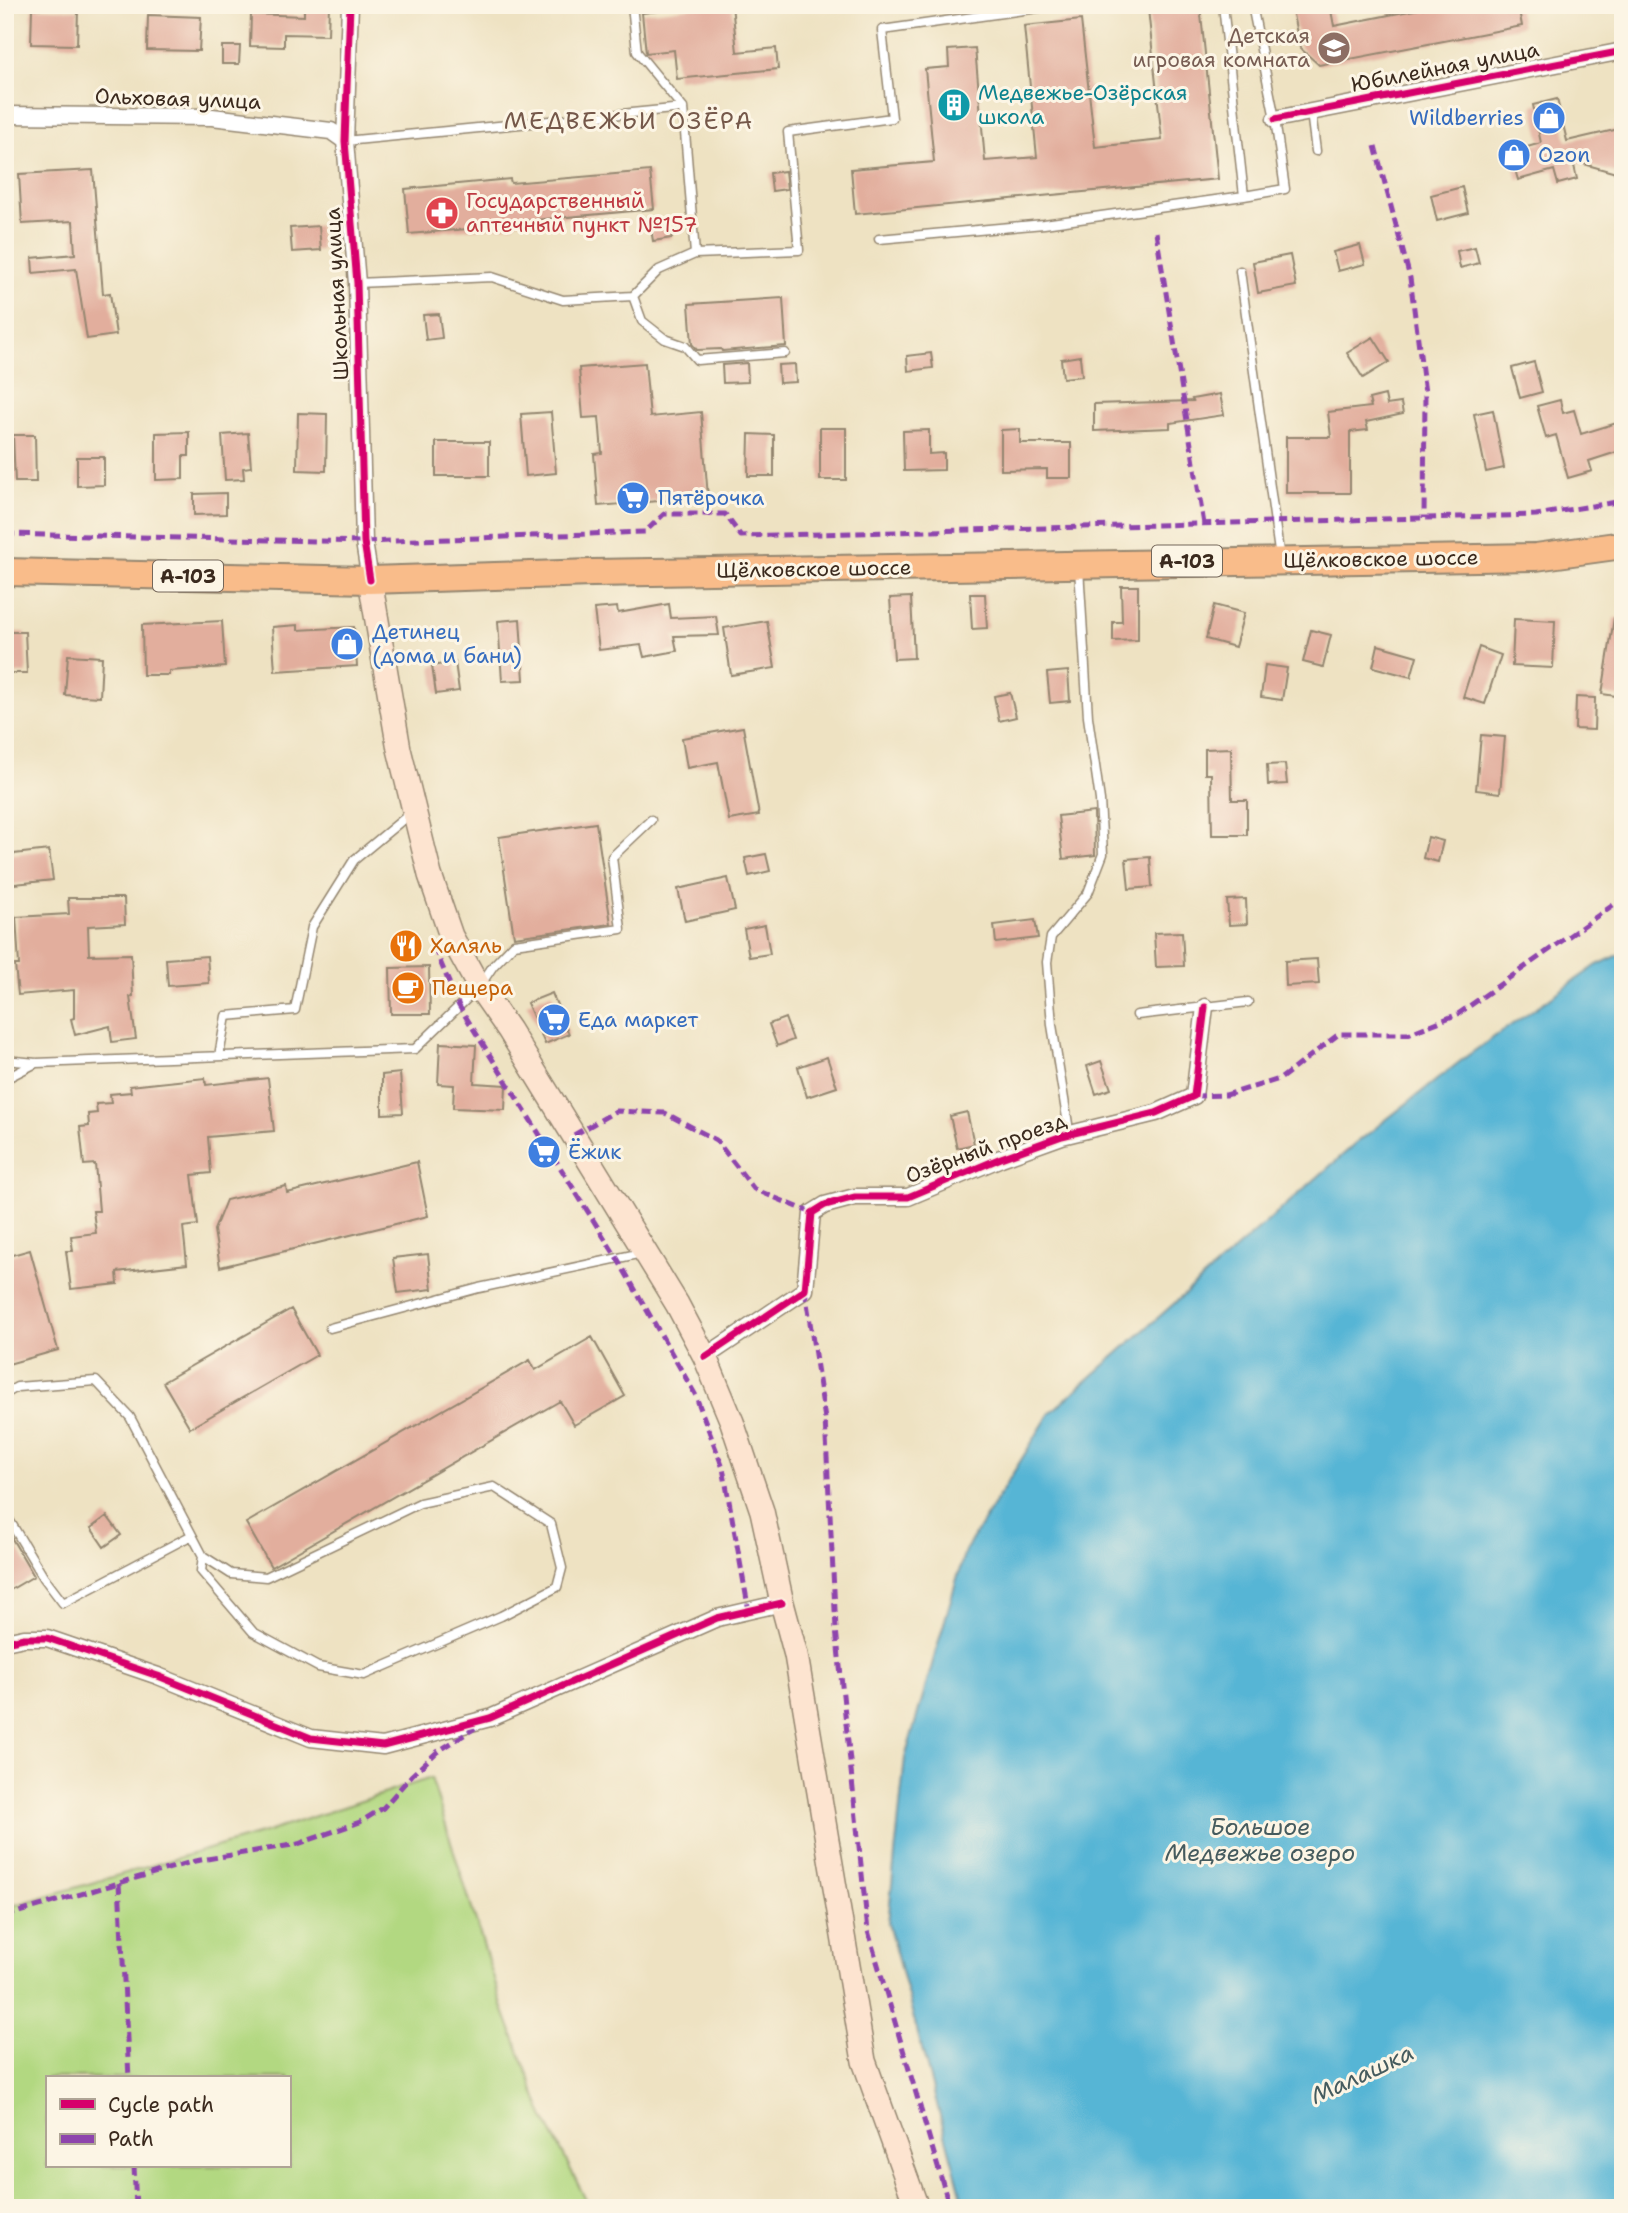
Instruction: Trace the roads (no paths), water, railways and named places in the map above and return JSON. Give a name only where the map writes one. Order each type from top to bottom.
[{"type":"main road","name":"Щёлковское шоссе","points":[[5,572],[370,580],[1280,559],[1536,557],[1623,545]]},
{"type":"main road","points":[[370,580],[399,749],[430,875],[451,936],[479,987],[503,1020],[677,1304],[705,1357],[732,1422],[762,1511],[796,1655],[864,2061],[917,2208]]},
{"type":"street","name":"Школьная улица","points":[[350,5],[345,141],[357,283],[364,542],[370,580]]},
{"type":"street","name":"Юбилейная улица","points":[[1275,119],[1623,51]]},
{"type":"street","name":"Ольховая улица","points":[[5,115],[212,117],[331,131],[345,141]]},
{"type":"street","name":"Озёрный проезд","points":[[705,1357],[805,1290],[812,1213],[825,1205],[855,1197],[908,1197],[1062,1136],[1156,1113],[1194,1096],[1205,1007]]},
{"type":"street","points":[[5,1642],[24,1638],[47,1638],[158,1676],[311,1738],[383,1746],[489,1718],[717,1618],[782,1603]]},
{"type":"lane","points":[[632,5],[637,52],[683,108],[695,254]]},
{"type":"lane","points":[[357,283],[492,277],[563,300],[633,296],[659,270],[695,254],[799,250],[788,132],[892,118],[882,30],[1059,5]]},
{"type":"lane","points":[[1223,5],[1244,196]]},
{"type":"lane","points":[[879,239],[1044,223],[1285,189],[1275,119],[1252,5]]},
{"type":"lane","points":[[345,141],[683,108]]},
{"type":"lane","points":[[1311,112],[1316,151]]},
{"type":"lane","points":[[1240,271],[1280,559]]},
{"type":"lane","points":[[633,296],[642,321],[664,339],[685,346],[697,359],[785,353]]},
{"type":"lane","points":[[1062,1136],[1068,1124],[1052,1025],[1047,962],[1051,937],[1088,893],[1103,854],[1100,800],[1088,717],[1078,563]]},
{"type":"lane","points":[[219,1056],[226,1016],[295,1010],[312,927],[354,860],[414,810]]},
{"type":"lane","points":[[5,1060],[36,1063],[415,1048],[479,987],[514,944],[621,929],[612,858],[651,820]]},
{"type":"lane","points":[[1137,1015],[1248,1002]]},
{"type":"lane","points":[[5,1079],[36,1063]]},
{"type":"lane","points":[[330,1328],[479,1288],[645,1252]]},
{"type":"lane","points":[[5,1394],[17,1387],[96,1381],[130,1417],[204,1556],[231,1574],[266,1577],[420,1503],[495,1487],[551,1524],[562,1568],[557,1587],[501,1616],[364,1675],[318,1667],[253,1632],[201,1571],[204,1556]]},
{"type":"lane","points":[[5,1513],[44,1578],[63,1603],[192,1535]]},
{"type":"water","name":"Большое Медвежье озеро","points":[[1623,953],[1623,2208],[965,2208],[888,1923],[905,1758],[965,1551],[1050,1413],[1354,1145],[1467,1056],[1597,965]]},
{"type":"place","name":"Детская игровая комната","points":[[1334,48]]},
{"type":"place","name":"Медвежье-Озёрская школа","points":[[954,105]]},
{"type":"place","name":"Wildberries","points":[[1549,118]]},
{"type":"place","name":"Ozon","points":[[1514,155]]},
{"type":"place","name":"Государственный аптечный пункт №157","points":[[442,213]]},
{"type":"place","name":"Пятёрочка","points":[[633,498]]},
{"type":"place","name":"Детинец (дома и бани)","points":[[347,644]]},
{"type":"place","name":"Халяль","points":[[406,946]]},
{"type":"place","name":"Пещера","points":[[408,988]]},
{"type":"place","name":"Еда маркет","points":[[554,1020]]},
{"type":"place","name":"Ёжик","points":[[544,1152]]},
{"type":"district","name":"МЕДВЕЖЬИ ОЗЁРА","points":[[629,121]]},
{"type":"water label","name":"Малашка","points":[[1362,2074]]}]
